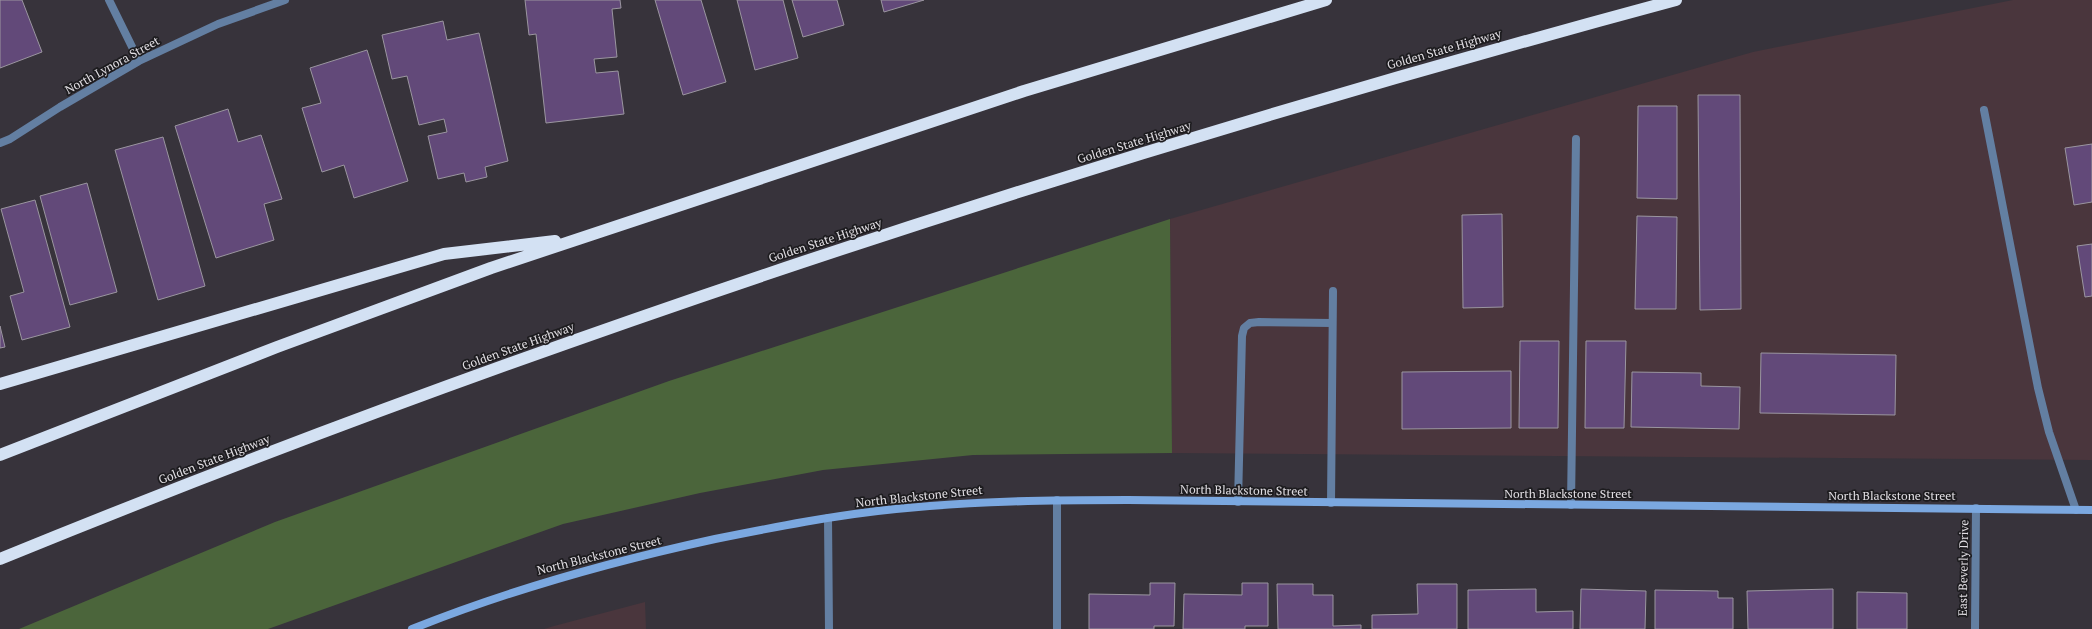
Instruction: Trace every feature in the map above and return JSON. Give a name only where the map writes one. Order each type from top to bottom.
[{"type":"highway","points":[[0,456],[277,347],[491,268],[1017,94],[1326,0]]},
{"type":"highway","name":"Golden State Highway","points":[[0,559],[306,439],[543,352],[799,262],[1121,160],[1440,64],[1676,0]]},
{"type":"highway","points":[[0,384],[444,254],[580,238]]},
{"type":"main road","name":"North Blackstone Street","points":[[412,629],[423,627],[475,604],[588,569],[732,536],[828,518],[895,509],[959,503],[1057,500],[2092,510]]},
{"type":"street","points":[[109,0],[139,61]]},
{"type":"street","name":"North Lynora Street","points":[[0,143],[10,139],[60,107],[139,61],[218,24],[285,0]]},
{"type":"street","points":[[1984,110],[2038,388],[2049,432],[2076,510]]},
{"type":"street","points":[[1571,505],[1576,139]]},
{"type":"street","points":[[1331,503],[1333,291]]},
{"type":"street","points":[[1238,502],[1242,336],[1244,328],[1250,323],[1259,322],[1332,323]]},
{"type":"street","points":[[1057,500],[1057,629]]},
{"type":"street","name":"East Beverly Drive","points":[[1975,629],[1976,508]]},
{"type":"street","points":[[828,518],[829,629]]},
{"type":"shaded area","points":[[2013,0],[2092,0],[2092,460],[1172,453],[1170,219],[1753,52]]},
{"type":"shaded area","points":[[645,602],[646,629],[544,629],[554,626]]},
{"type":"green space","points":[[1170,219],[1172,453],[973,455],[823,470],[700,493],[563,524],[268,629],[19,629],[275,522],[669,381]]},
{"type":"building","points":[[0,0],[22,0],[42,52],[0,68]]},
{"type":"building","points":[[525,0],[620,0],[621,8],[612,9],[617,57],[594,59],[596,73],[618,71],[624,114],[546,123],[536,34],[529,35]]},
{"type":"building","points":[[655,0],[701,0],[726,82],[683,95]]},
{"type":"building","points":[[737,0],[783,0],[798,58],[755,70]]},
{"type":"building","points":[[792,0],[837,0],[844,25],[803,37]]},
{"type":"building","points":[[881,0],[924,0],[884,12]]},
{"type":"building","points":[[443,21],[447,40],[479,33],[508,161],[485,167],[487,177],[466,182],[464,173],[438,179],[428,136],[447,132],[444,119],[419,125],[407,76],[392,79],[382,35]]},
{"type":"building","points":[[367,50],[408,181],[354,198],[344,165],[322,172],[302,108],[321,103],[310,68]]},
{"type":"building","points":[[1698,95],[1740,95],[1741,309],[1700,310]]},
{"type":"building","points":[[1638,106],[1677,106],[1677,199],[1637,198]]},
{"type":"building","points":[[228,109],[238,142],[261,135],[282,199],[264,204],[274,240],[216,258],[175,126]]},
{"type":"building","points":[[163,137],[205,286],[158,300],[115,150]]},
{"type":"building","points":[[2092,144],[2092,202],[2074,205],[2065,148]]},
{"type":"building","points":[[87,183],[117,292],[70,305],[40,196]]},
{"type":"building","points":[[35,200],[70,327],[22,340],[10,296],[24,292],[1,209]]},
{"type":"building","points":[[1502,214],[1503,307],[1463,308],[1462,215]]},
{"type":"building","points":[[1637,216],[1677,217],[1676,309],[1635,309]]},
{"type":"building","points":[[2092,244],[2092,296],[2085,297],[2077,246]]},
{"type":"building","points":[[0,326],[5,347],[0,348]]},
{"type":"building","points":[[1520,341],[1559,341],[1558,428],[1519,428]]},
{"type":"building","points":[[1586,341],[1626,341],[1624,428],[1585,428]]},
{"type":"building","points":[[1761,353],[1896,355],[1895,415],[1760,413]]},
{"type":"building","points":[[1511,371],[1511,428],[1402,429],[1402,372]]},
{"type":"building","points":[[1632,372],[1701,373],[1701,386],[1740,387],[1739,429],[1631,427]]},
{"type":"building","points":[[1150,583],[1175,583],[1174,626],[1154,626],[1154,629],[1089,629],[1089,594],[1150,595]]},
{"type":"building","points":[[1242,583],[1268,583],[1268,626],[1245,626],[1245,629],[1183,629],[1184,594],[1242,595]]},
{"type":"building","points":[[1277,584],[1313,584],[1313,595],[1333,595],[1333,626],[1361,625],[1361,629],[1278,629]]},
{"type":"building","points":[[1417,584],[1457,584],[1457,629],[1372,629],[1372,615],[1418,614]]},
{"type":"building","points":[[1536,589],[1536,612],[1573,611],[1573,629],[1468,629],[1468,590]]},
{"type":"building","points":[[1581,589],[1646,591],[1645,629],[1580,629]]},
{"type":"building","points":[[1833,589],[1833,629],[1748,629],[1747,591]]},
{"type":"building","points":[[1655,590],[1718,591],[1718,598],[1733,598],[1733,629],[1655,629]]},
{"type":"building","points":[[1857,592],[1907,593],[1907,629],[1857,629]]}]
